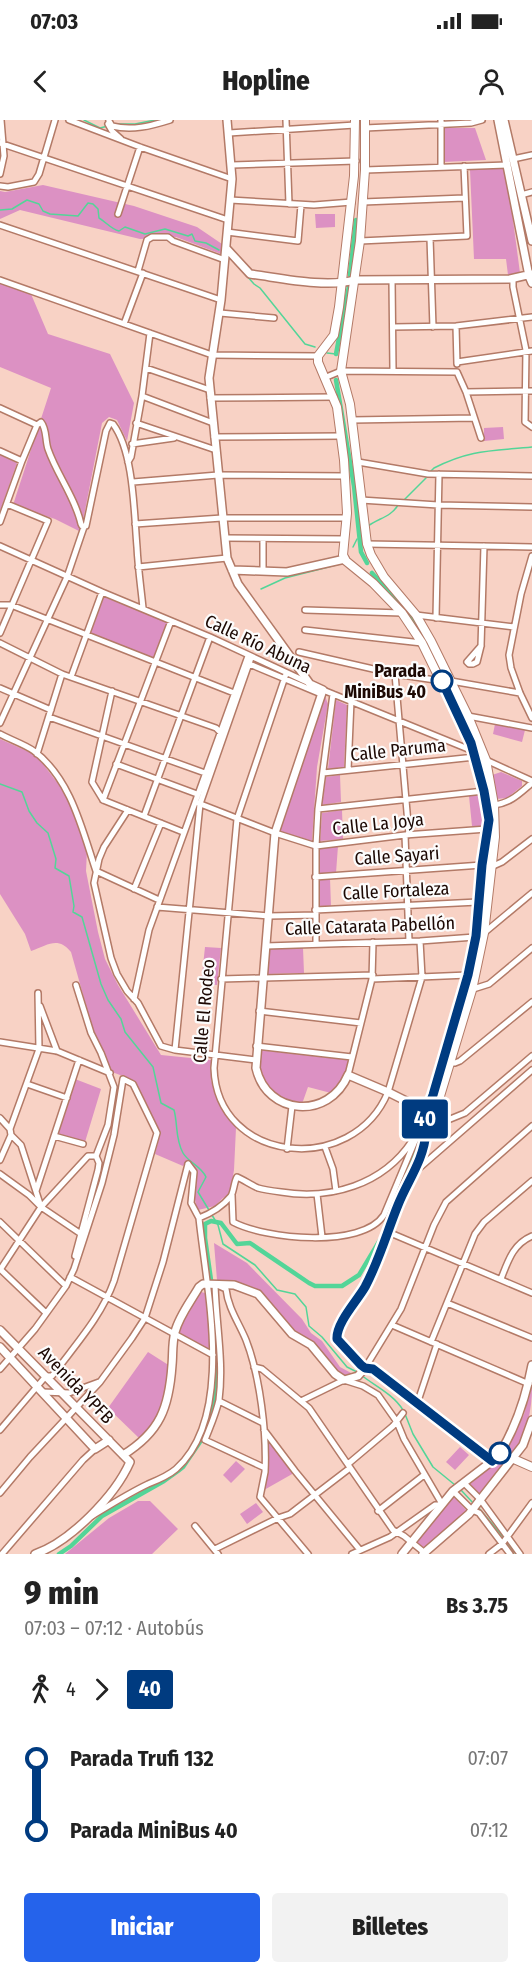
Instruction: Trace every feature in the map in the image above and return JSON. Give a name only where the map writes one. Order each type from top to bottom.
[{"type":"main road","points":[[355,122],[356,161],[343,283],[334,335],[318,357],[318,362],[334,397],[340,436],[345,476],[345,558],[373,582],[402,613],[422,644],[442,681],[474,754],[484,791],[488,813],[487,829],[468,990]]},
{"type":"main road","points":[[365,124],[365,170],[360,241],[341,371],[352,420],[367,544],[384,577],[416,615],[451,681],[486,760],[494,805],[493,866],[484,933],[437,1106],[423,1130]]},
{"type":"main road","points":[[363,575],[375,563]]},
{"type":"main road","points":[[447,1063],[423,1130],[420,1161],[398,1204],[371,1274],[336,1335],[362,1372],[373,1369],[492,1461],[500,1453],[532,1467]]},
{"type":"street","points":[[0,174],[4,156],[1,120]]},
{"type":"street","points":[[0,186],[8,187],[34,182],[55,120]]},
{"type":"street","points":[[69,120],[232,179]]},
{"type":"street","points":[[110,120],[108,124],[112,131],[128,143]]},
{"type":"street","points":[[110,120],[112,126],[123,128],[148,126],[170,120]]},
{"type":"street","points":[[227,120],[232,179],[220,313],[212,355],[210,394],[227,558],[238,584],[310,684]]},
{"type":"street","points":[[286,120],[289,204]]},
{"type":"street","points":[[365,124],[471,123],[483,120]]},
{"type":"street","points":[[226,249],[250,274],[343,283],[354,279],[531,278],[498,120]]},
{"type":"street","points":[[504,120],[531,228],[532,241]]},
{"type":"street","points":[[229,133],[286,130],[355,122]]},
{"type":"street","points":[[441,122],[441,167]]},
{"type":"street","points":[[2,144],[44,156],[228,220]]},
{"type":"street","points":[[118,214],[140,147]]},
{"type":"street","points":[[513,159],[532,155]]},
{"type":"street","points":[[232,165],[356,161]]},
{"type":"street","points":[[365,170],[507,165]]},
{"type":"street","points":[[360,241],[467,236],[464,166]]},
{"type":"street","points":[[521,195],[532,192]]},
{"type":"street","points":[[363,202],[464,198]]},
{"type":"street","points":[[230,200],[301,205],[352,202]]},
{"type":"street","points":[[227,232],[298,241],[301,205]]},
{"type":"street","points":[[0,225],[221,300]]},
{"type":"street","points":[[124,324],[147,240],[152,237],[168,237],[173,242],[225,260]]},
{"type":"street","points":[[430,237],[433,327]]},
{"type":"street","points":[[0,279],[212,355],[318,357]]},
{"type":"street","points":[[513,279],[520,319],[529,351],[529,391],[525,422],[532,427]]},
{"type":"street","points":[[392,280],[393,370]]},
{"type":"street","points":[[220,313],[274,318]]},
{"type":"street","points":[[393,327],[456,326],[532,317]]},
{"type":"street","points":[[456,326],[457,372],[481,438]]},
{"type":"street","points":[[128,462],[142,396],[150,333]]},
{"type":"street","points":[[457,362],[529,351]]},
{"type":"street","points":[[146,368],[210,394],[334,397]]},
{"type":"street","points":[[324,378],[341,371],[457,372]]},
{"type":"street","points":[[466,392],[529,391]]},
{"type":"street","points":[[142,396],[213,423]]},
{"type":"street","points":[[0,408],[37,424],[44,423],[48,448],[84,527]]},
{"type":"street","points":[[352,420],[474,418]]},
{"type":"street","points":[[0,723],[67,577],[87,523],[106,431],[110,423],[115,425],[128,462],[132,482],[143,608]]},
{"type":"street","points":[[136,423],[216,450]]},
{"type":"street","points":[[0,522],[37,424]]},
{"type":"street","points":[[214,437],[340,436]]},
{"type":"street","points":[[132,444],[176,437]]},
{"type":"street","points":[[0,451],[22,461]]},
{"type":"street","points":[[358,462],[414,473],[532,476]]},
{"type":"street","points":[[436,618],[439,474]]},
{"type":"street","points":[[132,482],[218,475],[345,476]]},
{"type":"street","points":[[362,500],[438,505],[532,507]]},
{"type":"street","points":[[0,633],[48,521],[7,504]]},
{"type":"street","points":[[135,524],[222,518],[346,518]]},
{"type":"street","points":[[225,538],[344,539]]},
{"type":"street","points":[[263,539],[263,571]]},
{"type":"street","points":[[367,544],[532,547]]},
{"type":"street","name":"Calle Río Abuna","points":[[0,546],[67,577],[210,637],[248,660],[474,754]]},
{"type":"street","points":[[481,646],[484,546]]},
{"type":"street","points":[[532,556],[514,627],[509,662],[532,718]]},
{"type":"street","points":[[138,567],[227,558]]},
{"type":"street","points":[[232,570],[297,571],[345,558]]},
{"type":"street","points":[[71,677],[102,592]]},
{"type":"street","points":[[0,605],[11,606],[234,693]]},
{"type":"street","points":[[305,610],[402,613]]},
{"type":"street","points":[[416,615],[514,627]]},
{"type":"street","points":[[103,800],[171,621]]},
{"type":"street","points":[[304,630],[422,644]]},
{"type":"street","points":[[144,816],[210,637]]},
{"type":"street","points":[[0,644],[63,674],[216,728],[222,735]]},
{"type":"street","points":[[299,652],[395,674],[442,681]]},
{"type":"street","points":[[175,1050],[190,909],[197,800],[205,773],[222,735],[234,693],[248,660]]},
{"type":"street","points":[[134,999],[149,930],[159,900],[248,660]]},
{"type":"street","points":[[37,754],[63,674]]},
{"type":"street","points":[[395,674],[406,800],[410,942]]},
{"type":"street","points":[[286,676],[322,692],[275,833],[255,1060],[257,1074],[266,1090],[278,1099],[292,1106],[314,1106],[328,1100],[340,1089],[348,1075],[373,977],[373,942]]},
{"type":"street","name":"Calle El Rodeo","points":[[286,676],[237,819],[214,1077],[216,1088],[232,1118],[249,1132],[287,1149],[325,1147],[359,1131],[382,1107],[388,1092],[423,977],[420,941]]},
{"type":"street","points":[[451,681],[520,693]]},
{"type":"street","points":[[0,687],[51,710]]},
{"type":"street","points":[[112,691],[92,782],[103,800],[183,832]]},
{"type":"street","points":[[316,944],[315,877],[318,809],[333,694]]},
{"type":"street","points":[[348,770],[351,701]]},
{"type":"street","points":[[468,716],[532,728]]},
{"type":"street","points":[[49,717],[205,773]]},
{"type":"street","points":[[0,734],[37,754],[64,785],[78,815],[96,871],[159,900]]},
{"type":"street","name":"Calle Paruma","points":[[323,773],[403,766],[474,754]]},
{"type":"street","points":[[486,760],[532,782],[513,800],[494,805]]},
{"type":"street","points":[[116,764],[158,779],[197,800]]},
{"type":"street","points":[[318,809],[484,791]]},
{"type":"street","name":"Calle La Joya","points":[[197,800],[237,819],[316,846],[407,835],[487,829]]},
{"type":"street","points":[[128,810],[108,839],[99,859],[94,883],[111,958],[127,991],[138,1003],[161,1046],[175,1050],[255,1060]]},
{"type":"street","points":[[134,889],[161,823]]},
{"type":"street","points":[[493,866],[502,862],[532,839]]},
{"type":"street","name":"Calle Sayari","points":[[315,877],[482,865]]},
{"type":"street","points":[[484,933],[532,893]]},
{"type":"street","name":"Calle Fortaleza","points":[[157,907],[269,916],[478,902]]},
{"type":"street","name":"Calle Catarata Pabellón","points":[[266,946],[410,942],[476,936]]},
{"type":"street","points":[[468,990],[489,984],[532,948]]},
{"type":"street","points":[[221,980],[468,975]]},
{"type":"street","points":[[70,1278],[98,1170],[99,1163],[96,1156],[108,1125],[114,1087],[110,1073],[91,1033],[76,985]]},
{"type":"street","points":[[0,1160],[39,1049],[38,993]]},
{"type":"street","points":[[38,1002],[57,1052]]},
{"type":"street","points":[[447,1063],[460,1061],[532,1002]]},
{"type":"street","points":[[259,1011],[361,1023]]},
{"type":"street","points":[[0,1042],[57,1052],[110,1073]]},
{"type":"street","points":[[256,1046],[352,1057]]},
{"type":"street","points":[[423,1130],[381,1221],[375,1224],[352,1232],[322,1237],[287,1237],[241,1227],[233,1222],[232,1195],[237,1177],[258,1188],[299,1195],[336,1191],[365,1182],[387,1169],[423,1130],[465,1113],[532,1056]]},
{"type":"street","points":[[36,1191],[79,1060]]},
{"type":"street","points":[[414,1173],[532,1070]]},
{"type":"street","points":[[348,1075],[428,1112]]},
{"type":"street","points":[[0,1369],[46,1313],[70,1278],[102,1183],[114,1135],[123,1079],[133,1084],[157,1134],[108,1298],[96,1318],[52,1376],[46,1376],[40,1390],[0,1430]]},
{"type":"street","points":[[27,1084],[67,1098]]},
{"type":"street","points":[[287,1149],[292,1106]]},
{"type":"street","points":[[0,1118],[21,1145],[41,1207]]},
{"type":"street","points":[[301,1401],[362,1372],[401,1309],[424,1248],[450,1197],[532,1126]]},
{"type":"street","points":[[54,1136],[83,1144]]},
{"type":"street","points":[[325,1147],[333,1168],[336,1191]]},
{"type":"street","points":[[46,1313],[0,1270],[41,1207],[88,1156],[96,1156]]},
{"type":"street","points":[[0,1493],[66,1417],[100,1382],[145,1317],[163,1262],[188,1164],[194,1172],[191,1203],[198,1218],[211,1284],[220,1362],[219,1401],[206,1440],[265,1468]]},
{"type":"street","points":[[0,1174],[41,1207],[81,1234]]},
{"type":"street","points":[[417,1404],[421,1398],[434,1343],[447,1303],[478,1229],[532,1181]]},
{"type":"street","points":[[317,1194],[322,1237]]},
{"type":"street","points":[[198,1218],[218,1210],[225,1199],[232,1195]]},
{"type":"street","points":[[0,1222],[66,1286]]},
{"type":"street","points":[[388,1232],[532,1293]]},
{"type":"street","points":[[501,1279],[514,1249],[532,1236]]},
{"type":"street","points":[[70,1278],[213,1355]]},
{"type":"street","points":[[35,1554],[48,1550],[61,1542],[84,1521],[157,1481],[180,1465],[196,1441],[207,1411],[213,1355],[211,1284]]},
{"type":"street","points":[[211,1284],[225,1289],[254,1367],[263,1426],[265,1468],[260,1497],[308,1554]]},
{"type":"street","points":[[123,1455],[148,1437],[165,1408],[171,1387],[174,1334],[199,1287],[211,1284],[234,1285],[258,1294],[292,1334],[311,1345],[335,1374],[378,1395],[397,1422],[424,1475],[442,1504]]},
{"type":"street","points":[[447,1303],[532,1338]]},
{"type":"street","points":[[392,1325],[529,1384]]},
{"type":"street","name":"Avenida YPFB","points":[[0,1330],[130,1462],[116,1486],[84,1521]]},
{"type":"street","name":"Avenida YPFB","points":[[0,1347],[96,1449]]},
{"type":"street","points":[[500,1453],[511,1434],[529,1384],[532,1365]]},
{"type":"street","points":[[254,1367],[262,1369],[301,1401],[320,1421],[378,1511],[393,1530],[425,1554],[472,1510],[513,1459],[523,1445],[532,1420]]},
{"type":"street","points":[[40,1390],[63,1393],[100,1382]]},
{"type":"street","points":[[219,1401],[263,1426],[315,1496],[360,1551]]},
{"type":"street","points":[[195,1526],[217,1551],[278,1518],[290,1514],[315,1496],[349,1466],[397,1422],[403,1413]]},
{"type":"street","points":[[2,1554],[83,1460],[108,1440]]},
{"type":"street","points":[[402,1554],[453,1491],[492,1461]]},
{"type":"street","points":[[378,1511],[424,1475]]},
{"type":"street","points":[[464,1483],[480,1499],[520,1554]]},
{"type":"street","points":[[453,1491],[472,1510],[479,1513],[510,1554]]},
{"type":"street","points":[[489,1554],[502,1544],[532,1503]]},
{"type":"street","points":[[351,1554],[398,1532],[435,1505],[442,1504]]},
{"type":"shaded area","points":[[443,128],[475,128],[486,160],[443,162]]},
{"type":"shaded area","points":[[506,167],[520,273],[508,275],[506,259],[474,259],[470,170]]},
{"type":"shaded area","points":[[43,185],[134,206],[197,227],[222,244],[221,254],[176,237],[140,239],[20,210],[0,219],[0,191]]},
{"type":"shaded area","points":[[315,214],[335,214],[335,227],[316,228]]},
{"type":"shaded area","points":[[0,282],[31,294],[48,334],[110,354],[134,403],[127,441],[117,420],[109,417],[102,423],[83,521],[79,531],[55,519],[13,505],[51,388],[0,367]]},
{"type":"shaded area","points":[[503,427],[504,439],[484,441],[484,428]]},
{"type":"shaded area","points":[[0,455],[17,463],[0,511]]},
{"type":"shaded area","points":[[104,597],[168,622],[154,658],[90,635]]},
{"type":"shaded area","points":[[325,696],[328,704],[317,767],[312,841],[279,831]]},
{"type":"shaded area","points":[[336,700],[347,705],[344,767],[328,769]]},
{"type":"shaded area","points":[[495,724],[525,730],[522,742],[493,734]]},
{"type":"shaded area","points":[[0,739],[36,755],[63,790],[87,851],[86,871],[105,959],[118,985],[161,1055],[211,1060],[211,1080],[218,1102],[236,1128],[230,1195],[215,1206],[198,1210],[195,1195],[196,1172],[187,1161],[183,1166],[155,1154],[160,1135],[133,1083],[128,1078],[112,1072],[93,1030],[71,952],[62,944],[57,943],[31,951],[25,934],[0,894]]},
{"type":"shaded area","points":[[501,772],[522,781],[522,786],[507,798],[496,799],[492,775]]},
{"type":"shaded area","points":[[340,775],[341,802],[322,805],[326,777]]},
{"type":"shaded area","points":[[482,795],[484,826],[472,826],[469,796]]},
{"type":"shaded area","points":[[342,810],[343,839],[320,841],[322,813]]},
{"type":"shaded area","points":[[338,846],[336,873],[319,875],[320,848]]},
{"type":"shaded area","points":[[330,878],[331,907],[317,908],[318,879]]},
{"type":"shaded area","points":[[205,947],[221,948],[217,985],[201,984]]},
{"type":"shaded area","points":[[303,948],[304,973],[267,974],[269,949]]},
{"type":"shaded area","points":[[259,1050],[349,1060],[344,1077],[331,1093],[308,1087],[302,1104],[274,1093],[268,1087],[260,1072]]},
{"type":"shaded area","points":[[75,1079],[101,1089],[85,1142],[56,1134]]},
{"type":"shaded area","points":[[214,1243],[247,1263],[302,1319],[311,1333],[322,1341],[340,1367],[353,1374],[346,1377],[337,1371],[310,1339],[295,1332],[259,1291],[235,1282],[217,1280]]},
{"type":"shaded area","points":[[198,1293],[205,1293],[206,1297],[210,1351],[177,1332]]},
{"type":"shaded area","points":[[148,1352],[170,1366],[168,1389],[158,1418],[141,1440],[108,1408]]},
{"type":"shaded area","points":[[532,1387],[528,1422],[513,1453],[507,1450],[524,1414]]},
{"type":"shaded area","points":[[268,1439],[294,1473],[264,1490],[268,1466]]},
{"type":"shaded area","points":[[460,1447],[469,1455],[455,1470],[446,1462]]},
{"type":"shaded area","points":[[236,1461],[245,1469],[231,1483],[223,1475]]},
{"type":"shaded area","points":[[496,1462],[504,1464],[480,1494],[470,1484]]},
{"type":"shaded area","points":[[453,1496],[467,1511],[449,1529],[423,1548],[417,1541]]},
{"type":"shaded area","points":[[138,1501],[150,1501],[178,1529],[152,1554],[65,1554],[109,1518]]},
{"type":"shaded area","points":[[256,1503],[263,1512],[247,1524],[240,1514]]},
{"type":"waterway","points":[[84,120],[100,128],[108,126]]},
{"type":"waterway","points":[[115,124],[135,124],[155,120]]},
{"type":"waterway","points":[[0,210],[12,209],[27,200],[39,204],[43,211],[50,214],[78,216],[88,203],[98,209],[99,218],[116,230],[119,231],[125,227],[145,234],[165,229],[188,236],[192,234],[195,241],[206,243],[219,250]]},
{"type":"waterway","points":[[350,275],[356,220]]},
{"type":"waterway","points":[[231,258],[260,288],[305,344],[315,347]]},
{"type":"waterway","points":[[336,354],[350,281]]},
{"type":"waterway","points":[[327,353],[336,354]]},
{"type":"waterway","points":[[336,380],[354,486],[361,552],[367,563]]},
{"type":"waterway","points":[[431,471],[447,462],[471,454],[532,447]]},
{"type":"waterway","points":[[404,500],[426,478]]},
{"type":"waterway","points":[[368,526],[388,515],[398,505]]},
{"type":"waterway","points":[[353,547],[357,539]]},
{"type":"waterway","points":[[261,589],[285,578],[340,564]]},
{"type":"waterway","points":[[372,573],[417,627],[459,706]]},
{"type":"waterway","points":[[476,744],[487,782]]},
{"type":"waterway","points":[[0,784],[22,792],[29,811],[48,833],[56,859],[55,868],[69,876],[73,912],[82,917],[101,984],[108,1000],[121,1019],[125,1032],[153,1067],[161,1103],[174,1110],[183,1153],[206,1177],[198,1192],[218,1225],[223,1244],[255,1265],[277,1290],[295,1294],[306,1307],[309,1326],[322,1337],[347,1367],[357,1372]]},
{"type":"waterway","points":[[479,939],[486,885]]},
{"type":"waterway","points":[[386,1224],[423,1131]]},
{"type":"waterway","points":[[59,1554],[71,1546],[102,1516],[164,1481],[183,1467],[202,1439],[212,1412],[217,1370],[213,1294],[205,1224],[211,1221],[221,1223],[237,1244],[250,1243],[315,1286],[342,1286],[359,1275],[380,1240]]},
{"type":"waterway","points":[[361,1375],[389,1395],[403,1410]]},
{"type":"waterway","points":[[405,1414],[413,1434],[433,1467],[455,1485]]},
{"type":"waterway","points":[[461,1490],[474,1504]]},
{"type":"waterway","points":[[478,1507],[504,1538]]},
{"type":"waterway","points":[[506,1542],[516,1554]]},
{"type":"bus line","name":"40","points":[[442,681],[471,743],[488,806],[489,820],[482,865],[476,936],[468,975],[448,1046],[428,1112],[420,1129],[426,1132],[426,1138],[420,1161],[398,1204],[365,1286],[336,1335],[361,1365],[373,1369],[492,1461],[500,1453]]},
{"type":"place","name":"Parada MiniBus 40","points":[[442,681]]}]
